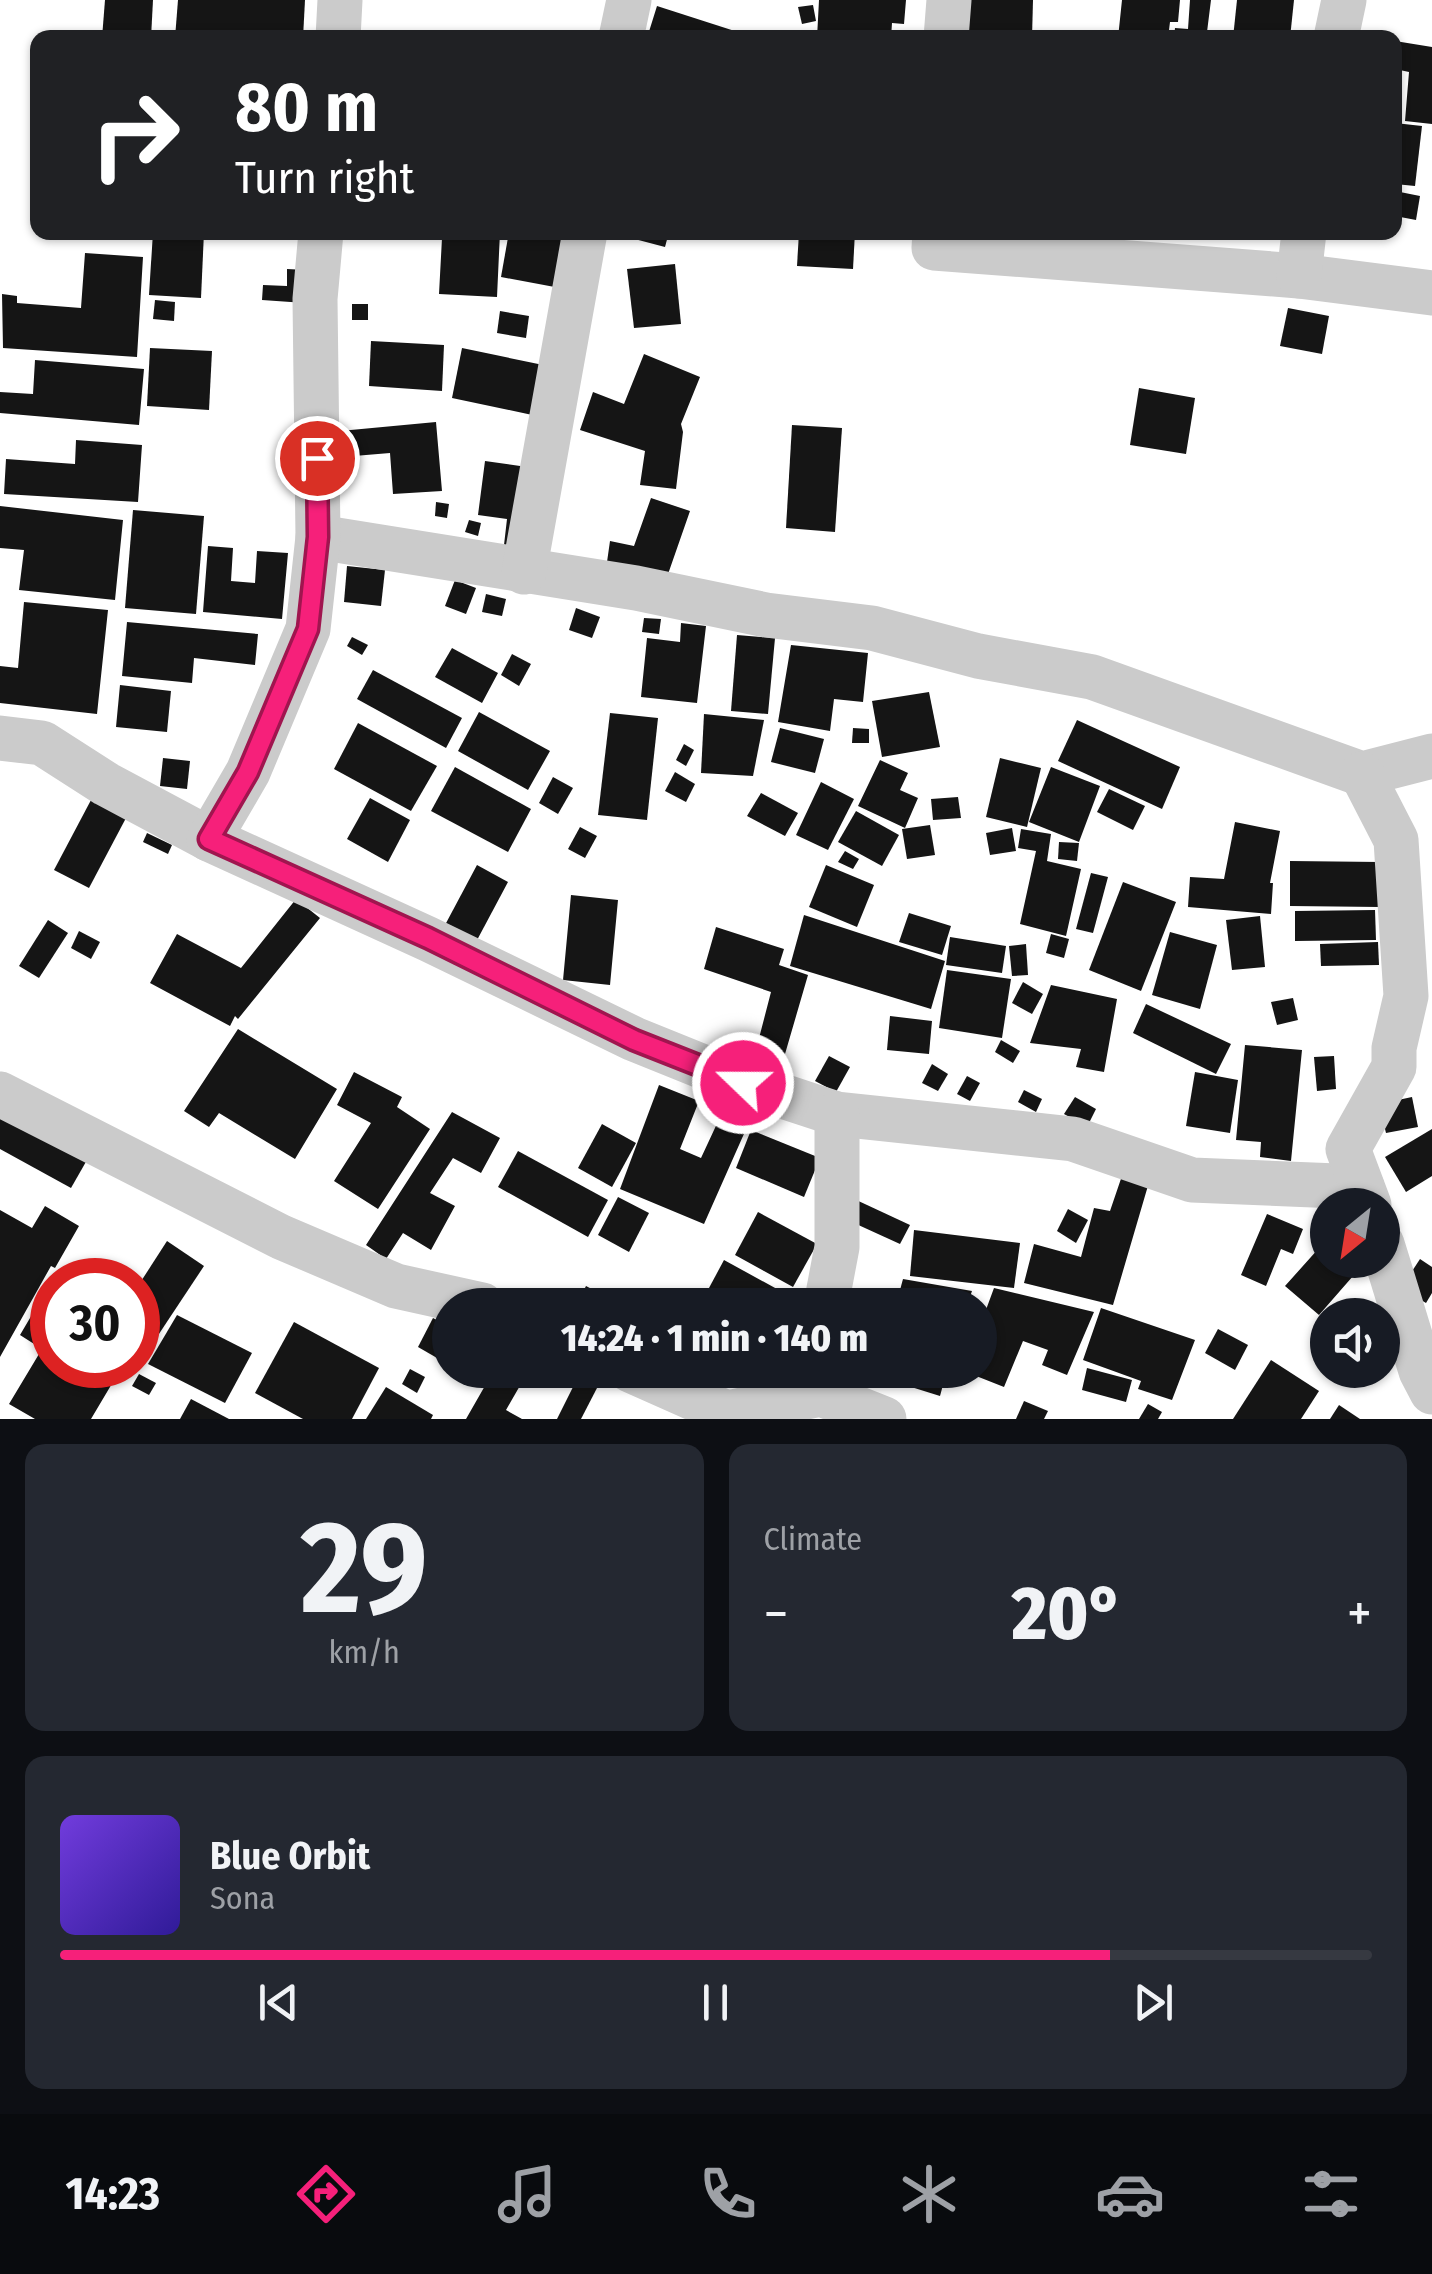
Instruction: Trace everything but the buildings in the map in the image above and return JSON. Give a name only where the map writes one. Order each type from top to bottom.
[{"type":"street","points":[[338,30],[340,0]]},
{"type":"street","points":[[623,30],[629,0]]},
{"type":"street","points":[[947,30],[949,0]]},
{"type":"street","points":[[1338,30],[1344,0]]},
{"type":"street","points":[[209,839],[248,772],[308,629],[318,537],[315,299],[320,240]]},
{"type":"street","points":[[524,572],[585,240]]},
{"type":"street","points":[[934,240],[934,248],[1299,276],[1432,293]]},
{"type":"street","points":[[1299,276],[1303,240]]},
{"type":"street","points":[[318,537],[636,588],[766,615],[872,628],[978,656],[1092,677],[1362,774],[1432,756]]},
{"type":"street","points":[[0,738],[42,743],[106,784],[209,839],[428,938],[634,1040],[743,1083],[837,1114],[1073,1139],[1192,1180],[1310,1191]]},
{"type":"street","points":[[1362,774],[1396,840],[1406,996],[1394,1048],[1413,1068],[1348,1148],[1363,1188]]},
{"type":"street","points":[[0,1094],[281,1236],[396,1286],[432,1294]]},
{"type":"street","points":[[829,1288],[837,1247],[837,1114]]},
{"type":"street","points":[[1392,1278],[1421,1371],[1432,1392]]},
{"type":"street","points":[[670,1388],[726,1413],[805,1388]]},
{"type":"street","points":[[834,1388],[884,1419]]},
{"type":"route","points":[[317,458],[318,537],[308,629],[248,772],[209,839],[428,938],[634,1040],[743,1083]]}]
